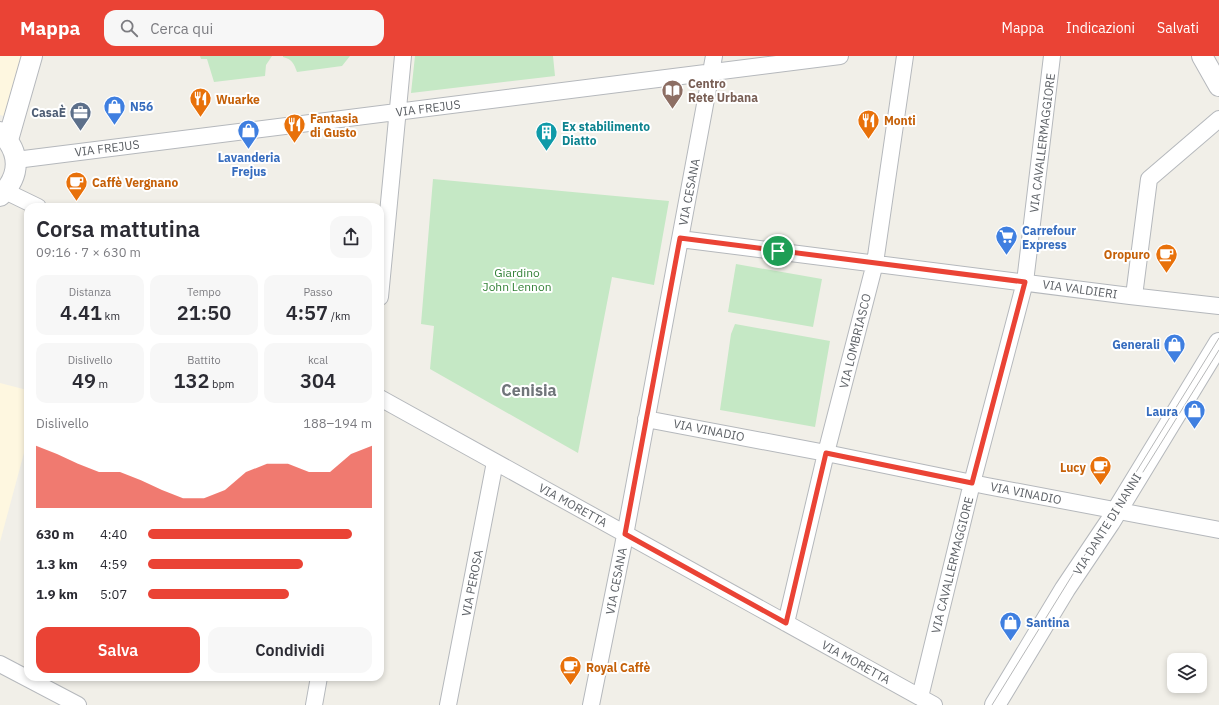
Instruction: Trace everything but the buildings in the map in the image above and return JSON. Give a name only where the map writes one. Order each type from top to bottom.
[{"type":"street","points":[[27,203],[2,194],[12,182],[16,172],[14,150],[4,136],[32,56]]},
{"type":"street","points":[[384,253],[403,56]]},
{"type":"street","name":"VIA CESANA","points":[[592,705],[714,56]]},
{"type":"street","name":"VIA FREJUS","points":[[16,160],[840,56]]},
{"type":"street","name":"VIA LOMBRIASCO","points":[[786,623],[826,453],[875,263],[905,56]]},
{"type":"street","name":"VIA CAVALLERMAGGIORE","points":[[927,701],[972,483],[1025,282],[1052,56]]},
{"type":"street","points":[[1202,56],[1219,86]]},
{"type":"street","points":[[1134,296],[1149,180],[1219,119]]},
{"type":"street","name":"VIA VALDIERI","points":[[680,238],[1219,306]]},
{"type":"street","name":"VIA DANTE DI NANNI","points":[[995,705],[1065,589],[1116,510],[1219,343]]},
{"type":"street","name":"VIA MORETTA","points":[[384,400],[927,701]]},
{"type":"street","name":"VIA VINADIO","points":[[646,419],[1219,530]]},
{"type":"street","name":"VIA PEROSA","points":[[448,705],[495,462]]},
{"type":"street","points":[[0,664],[24,677]]},
{"type":"street","points":[[32,681],[78,705]]},
{"type":"street","points":[[314,705],[318,681]]},
{"type":"shaded area","points":[[0,56],[28,56],[11,118],[0,115]]},
{"type":"shaded area","points":[[0,383],[24,389],[24,453],[0,542]]},
{"type":"green space","points":[[200,56],[272,56],[266,65],[265,76],[214,82],[207,59],[201,59]]},
{"type":"green space","points":[[283,56],[350,56],[342,66],[297,72],[292,62]]},
{"type":"green space","points":[[415,56],[553,56],[555,76],[411,93]]},
{"type":"green space","name":"Giardino John Lennon","points":[[433,179],[669,201],[654,285],[612,277],[578,453],[430,369],[434,326],[421,324]]},
{"type":"green space","points":[[736,264],[822,279],[813,327],[728,312]]},
{"type":"green space","points":[[735,324],[830,341],[815,427],[720,410],[731,334]]},
{"type":"tram line","points":[[992,705],[1219,338]]},
{"type":"tram line","points":[[1143,472],[1219,350]]},
{"type":"place","name":"Centro Rete Urbana","points":[[672,110]]},
{"type":"place","name":"Wuarke","points":[[201,118]]},
{"type":"place","name":"N56","points":[[114,126]]},
{"type":"place","name":"CasaÈ","points":[[81,132]]},
{"type":"place","name":"Monti","points":[[868,140]]},
{"type":"place","name":"Fantasia di Gusto","points":[[294,144]]},
{"type":"place","name":"Lavanderia Frejus","points":[[249,150]]},
{"type":"place","name":"Ex stabilimento Diatto","points":[[546,152]]},
{"type":"place","name":"Caffè Vergnano","points":[[77,202]]},
{"type":"place","name":"Carrefour Express","points":[[1007,256]]},
{"type":"place","name":"Oropuro","points":[[1166,274]]},
{"type":"place","name":"Generali","points":[[1175,364]]},
{"type":"place","name":"Laura","points":[[1194,430]]},
{"type":"place","name":"Lucy","points":[[1101,486]]},
{"type":"place","name":"Santina","points":[[1011,642]]},
{"type":"place","name":"Royal Caffè","points":[[571,686]]},
{"type":"district","name":"Cenisia","points":[[529,390]]},
{"type":"route","points":[[680,238],[778,251],[1025,282],[972,483],[826,453],[786,623],[625,534],[631,495],[680,238]]}]
